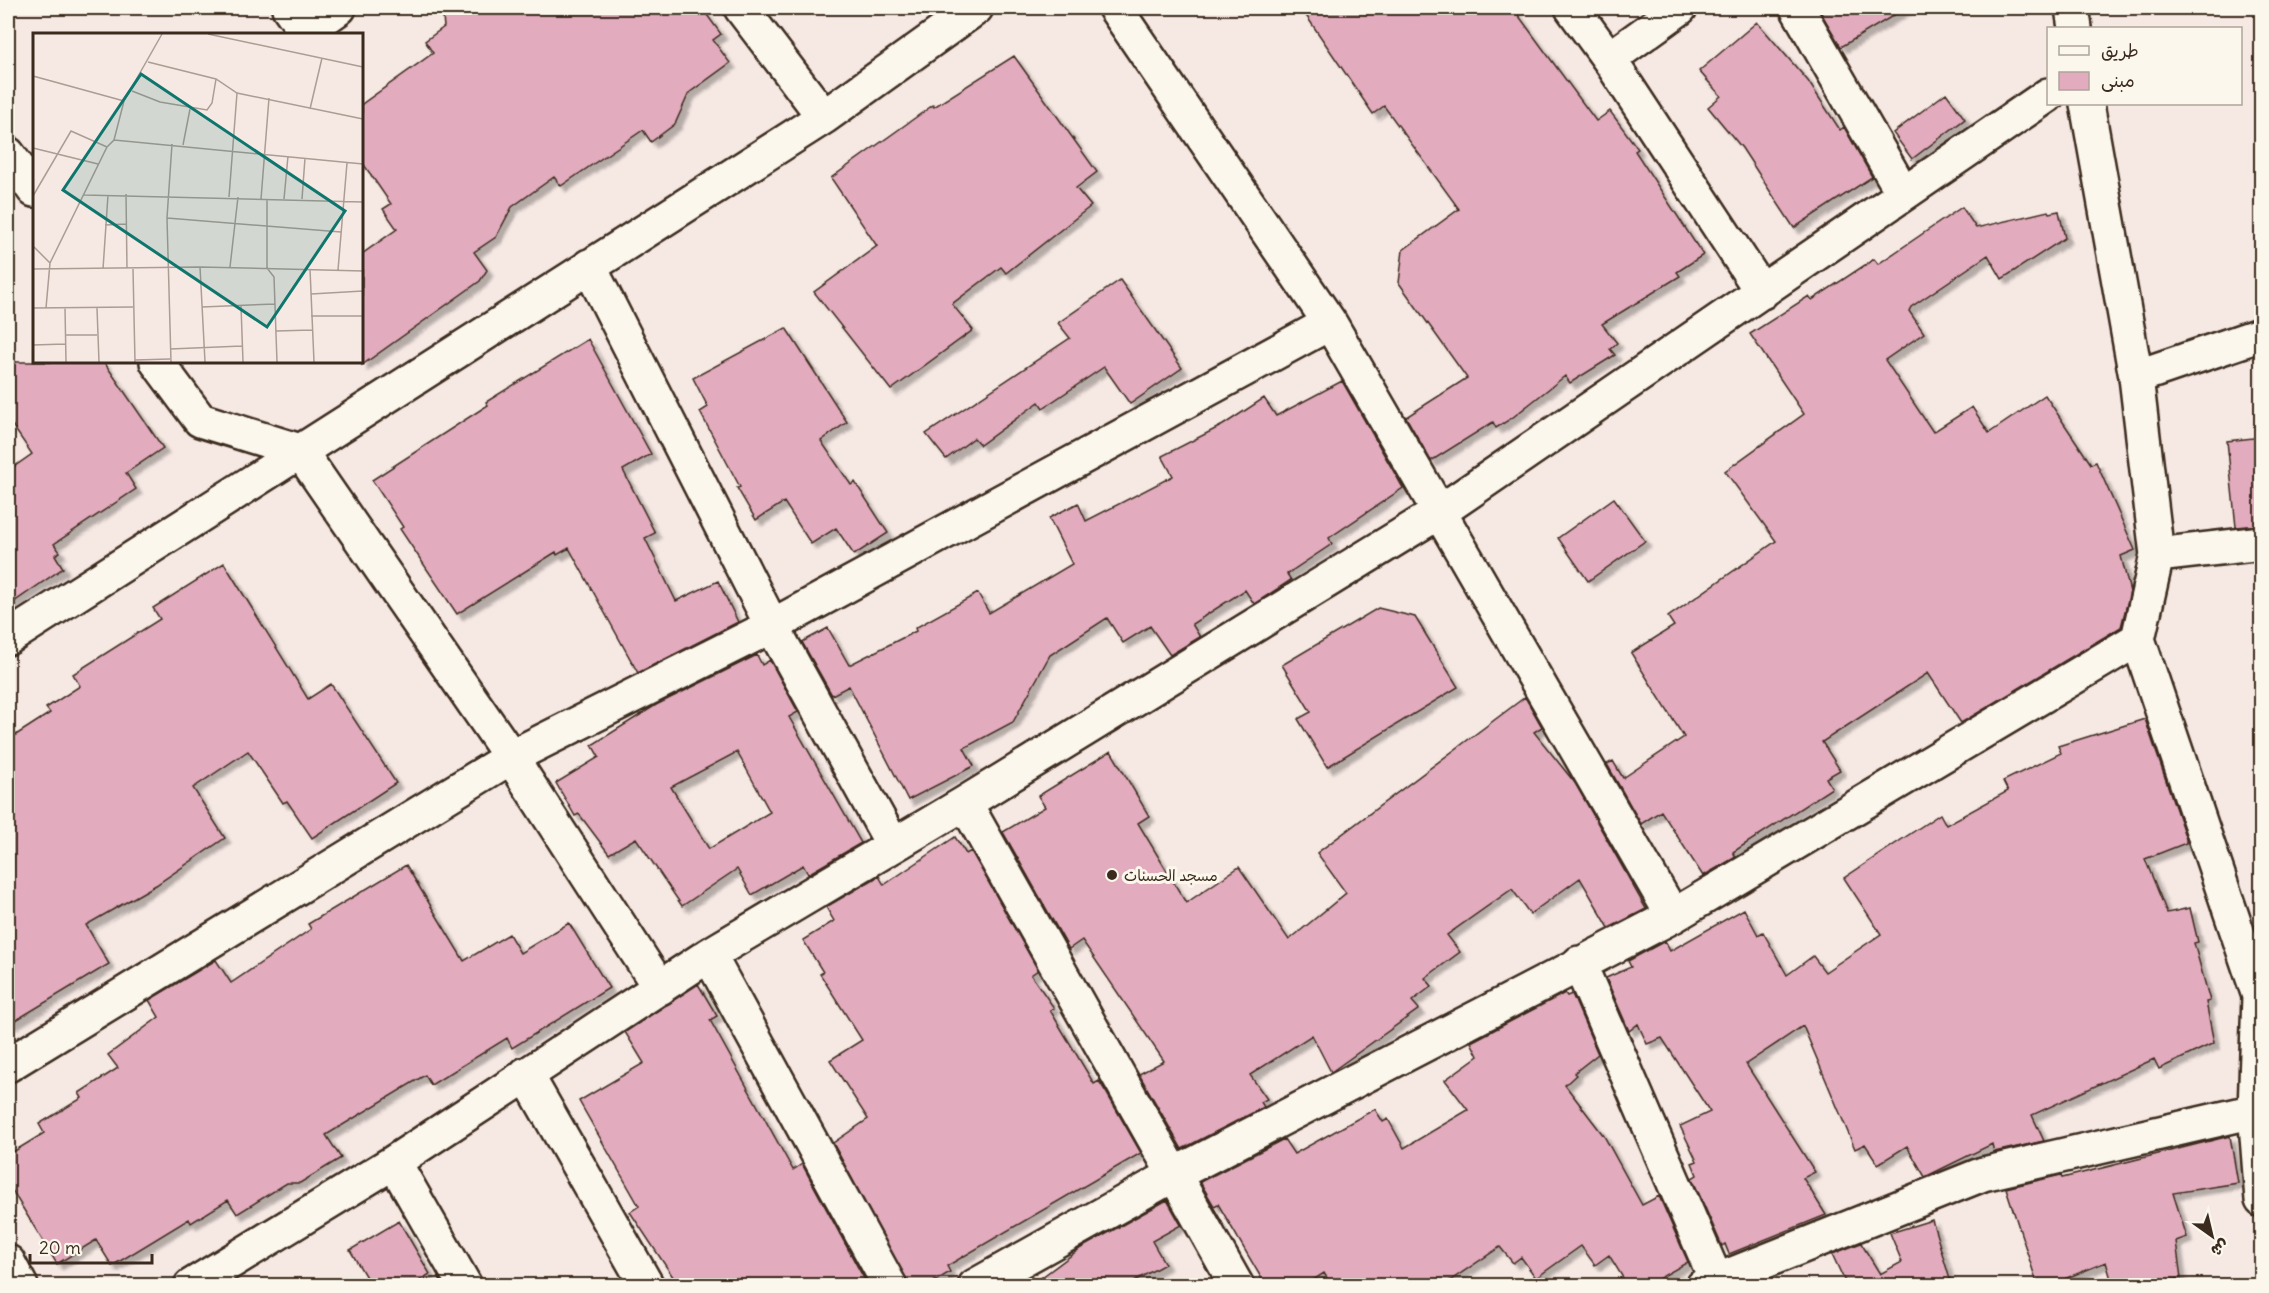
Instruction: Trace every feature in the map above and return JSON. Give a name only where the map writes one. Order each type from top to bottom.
[{"type":"street","points":[[299,25],[339,8]]},
{"type":"street","points":[[741,8],[824,117]]},
{"type":"street","points":[[8,638],[824,117],[976,8]]},
{"type":"street","points":[[1115,8],[1330,323],[1441,511],[1673,916]]},
{"type":"street","points":[[1572,8],[1609,59],[1762,292]]},
{"type":"street","points":[[1609,59],[1680,8]]},
{"type":"street","points":[[1797,8],[1903,193]]},
{"type":"street","points":[[2072,8],[2075,27]]},
{"type":"street","points":[[191,1286],[394,1162],[709,955],[965,803],[1441,511],[2047,96]]},
{"type":"street","points":[[2086,105],[2136,377],[2157,555],[2138,639],[2260,996],[2255,1111],[2262,1200]]},
{"type":"street","points":[[8,154],[33,189]]},
{"type":"street","points":[[589,267],[772,626],[893,845]]},
{"type":"street","points":[[8,1065],[511,757],[772,626],[1330,323]]},
{"type":"street","points":[[2136,377],[2262,334]]},
{"type":"street","points":[[158,363],[200,420],[300,451],[511,757],[660,988]]},
{"type":"street","points":[[2157,555],[2262,543]]},
{"type":"street","points":[[975,1286],[1175,1174],[1673,916],[2138,639]]},
{"type":"street","points":[[965,803],[1237,1286]]},
{"type":"street","points":[[709,955],[890,1286]]},
{"type":"street","points":[[1579,963],[1709,1283],[1983,1174],[2255,1111]]},
{"type":"street","points":[[526,1074],[646,1286]]},
{"type":"street","points":[[394,1162],[465,1286]]},
{"type":"street","points":[[8,1262],[21,1286]]},
{"type":"building","points":[[442,8],[702,8],[721,34],[713,40],[730,63],[689,93],[675,124],[651,142],[643,130],[561,186],[554,177],[512,207],[496,237],[474,252],[487,270],[480,281],[362,365],[363,253],[397,229],[383,209],[391,204],[363,163],[363,103],[433,53],[425,41],[444,27]]},
{"type":"building","points":[[1301,8],[1513,8],[1596,121],[1610,111],[1638,149],[1635,151],[1703,255],[1677,272],[1680,276],[1602,324],[1617,343],[1610,349],[1615,355],[1570,383],[1565,376],[1512,418],[1496,428],[1493,422],[1431,461],[1406,417],[1467,378],[1399,283],[1403,250],[1459,209],[1384,106],[1373,114]]},
{"type":"building","points":[[1818,8],[1906,8],[1841,47]]},
{"type":"building","points":[[1757,22],[1808,81],[1840,130],[1844,127],[1872,177],[1794,228],[1742,148],[1708,107],[1721,96],[1699,71]]},
{"type":"building","points":[[1014,56],[1097,172],[1076,188],[1091,206],[1006,273],[1001,267],[952,304],[973,330],[891,390],[814,292],[877,246],[831,178],[933,105],[934,107]]},
{"type":"building","points":[[1946,93],[1965,119],[1912,159],[1893,133]]},
{"type":"building","points":[[1962,207],[1976,228],[2048,211],[2049,213],[2059,211],[2065,238],[2002,279],[1988,255],[1911,307],[1909,311],[1924,333],[1885,360],[1933,432],[1972,407],[1989,433],[2045,395],[2091,464],[2096,462],[2135,550],[2121,556],[2130,592],[2121,627],[1961,723],[1928,673],[1822,742],[1840,770],[1826,778],[1832,788],[1733,852],[1736,857],[1703,876],[1661,811],[1641,824],[1607,764],[1613,761],[1623,778],[1684,737],[1631,653],[1674,626],[1668,617],[1776,541],[1725,471],[1804,414],[1750,334],[1809,296],[1812,300],[1874,259],[1878,264]]},
{"type":"building","points":[[1120,280],[1182,368],[1130,404],[1104,367],[1043,408],[1039,402],[980,445],[974,438],[946,459],[926,434],[1070,338],[1058,323]]},
{"type":"building","points":[[786,328],[847,422],[821,441],[851,485],[855,482],[888,533],[854,555],[836,528],[811,544],[784,502],[756,520],[737,488],[740,487],[700,412],[708,407],[693,378]]},
{"type":"building","points":[[588,339],[651,454],[623,470],[655,533],[645,538],[676,601],[718,581],[738,622],[638,673],[569,548],[557,555],[556,552],[457,614],[400,529],[403,527],[372,480],[488,405],[486,402]]},
{"type":"building","points":[[8,362],[105,363],[163,448],[126,473],[136,489],[54,544],[60,552],[55,555],[63,568],[8,606],[8,471],[32,454],[8,419]]},
{"type":"building","points":[[1342,381],[1403,488],[1329,538],[1332,544],[1287,574],[1291,580],[1265,597],[1254,604],[1245,590],[1192,624],[1200,637],[1170,655],[1150,626],[1123,643],[1107,618],[1050,655],[1013,722],[964,748],[974,766],[908,800],[849,686],[832,695],[802,642],[828,628],[849,665],[916,631],[915,628],[978,593],[989,613],[1072,564],[1049,518],[1078,503],[1086,521],[1173,476],[1162,456],[1223,425],[1264,398],[1276,416]]},
{"type":"building","points":[[2262,437],[2262,525],[2236,527],[2227,441]]},
{"type":"building","points":[[1614,498],[1645,541],[1588,581],[1558,538]]},
{"type":"building","points":[[224,563],[308,699],[331,684],[396,783],[312,838],[287,801],[283,803],[248,751],[193,788],[225,838],[156,885],[86,925],[109,964],[8,1025],[8,740],[50,713],[46,708],[80,686],[73,674],[160,619],[153,608]]},
{"type":"building","points":[[1378,608],[1415,617],[1458,687],[1327,767],[1298,719],[1311,712],[1282,665]]},
{"type":"building","points":[[757,655],[762,665],[770,660],[798,712],[789,717],[861,843],[808,874],[803,865],[752,895],[737,869],[682,906],[636,838],[609,854],[579,814],[575,816],[556,783],[599,757],[592,745],[656,705]],"holes":[[[737,752],[770,812],[709,849],[671,787]]]},
{"type":"building","points":[[1525,697],[1542,727],[1534,732],[1575,783],[1646,909],[1609,928],[1580,878],[1530,914],[1512,889],[1447,935],[1460,952],[1425,978],[1432,986],[1412,1001],[1419,1009],[1331,1072],[1312,1035],[1250,1075],[1267,1099],[1261,1102],[1264,1107],[1182,1149],[1139,1074],[1164,1061],[1082,940],[1069,949],[1003,832],[1045,807],[1038,796],[1111,751],[1149,816],[1138,823],[1186,903],[1239,867],[1289,940],[1346,893],[1317,853]]},
{"type":"building","points":[[2145,719],[2186,843],[2145,859],[2167,913],[2190,908],[2198,942],[2194,943],[2210,1001],[2206,1002],[2214,1043],[2159,1069],[2154,1059],[2032,1115],[2044,1141],[1994,1152],[1992,1144],[1925,1177],[1907,1146],[1878,1164],[1865,1144],[1855,1149],[1803,1026],[1746,1064],[1815,1172],[1803,1178],[1826,1215],[1729,1254],[1725,1244],[1722,1246],[1692,1178],[1697,1175],[1692,1163],[1697,1161],[1680,1126],[1710,1112],[1662,1038],[1647,1044],[1638,1024],[1629,1031],[1606,978],[1631,967],[1628,961],[1665,941],[1670,951],[1744,909],[1758,935],[1763,932],[1787,975],[1813,956],[1825,972],[1881,934],[1844,878],[1940,814],[1946,825],[2008,791],[2003,781],[2061,753],[2058,746]]},
{"type":"building","points":[[955,837],[966,854],[971,851],[1038,970],[1031,975],[1054,1008],[1050,1010],[1094,1084],[1099,1081],[1106,1092],[1141,1153],[947,1266],[950,1272],[927,1286],[909,1286],[833,1143],[868,1119],[830,1060],[862,1040],[820,974],[823,972],[803,940],[834,921],[826,907],[879,876],[884,885]]},
{"type":"building","points":[[406,865],[464,961],[509,934],[520,953],[569,923],[609,988],[512,1048],[507,1038],[431,1085],[425,1075],[326,1135],[341,1158],[300,1183],[287,1183],[237,1214],[228,1200],[191,1223],[189,1219],[112,1266],[96,1240],[57,1264],[8,1184],[8,1155],[44,1133],[39,1124],[82,1098],[79,1093],[118,1068],[108,1055],[159,1017],[149,1000],[216,960],[231,983],[311,929],[308,924]]},
{"type":"building","points":[[698,984],[717,1016],[710,1020],[793,1170],[802,1164],[868,1286],[679,1286],[630,1212],[639,1206],[579,1101],[644,1063],[625,1032]]},
{"type":"building","points":[[1565,993],[1567,996],[1572,994],[1598,1054],[1574,1073],[1576,1075],[1565,1085],[1604,1136],[1642,1205],[1659,1196],[1688,1262],[1646,1286],[1628,1286],[1609,1255],[1595,1265],[1581,1246],[1536,1278],[1521,1257],[1513,1263],[1500,1247],[1442,1286],[1332,1286],[1324,1273],[1304,1286],[1266,1286],[1218,1204],[1214,1206],[1200,1182],[1284,1139],[1294,1154],[1375,1109],[1383,1122],[1388,1119],[1404,1148],[1468,1110],[1445,1080],[1478,1056],[1471,1042]]},
{"type":"building","points":[[2230,1136],[2238,1183],[2173,1193],[2187,1237],[2176,1241],[2181,1278],[2155,1282],[2156,1286],[2113,1286],[2106,1262],[2047,1286],[2038,1286],[2006,1188],[2061,1175],[2062,1178]]},
{"type":"building","points":[[1167,1200],[1181,1225],[1152,1241],[1165,1264],[1125,1286],[1030,1286],[1081,1248]]},
{"type":"building","points":[[1932,1220],[1952,1286],[1847,1286],[1832,1254],[1861,1243],[1880,1274],[1902,1262],[1890,1233]]},
{"type":"building","points":[[399,1221],[430,1274],[411,1286],[371,1286],[350,1250]]},
{"type":"place","name":"مسجد الحسنات","points":[[1112,875]]}]
